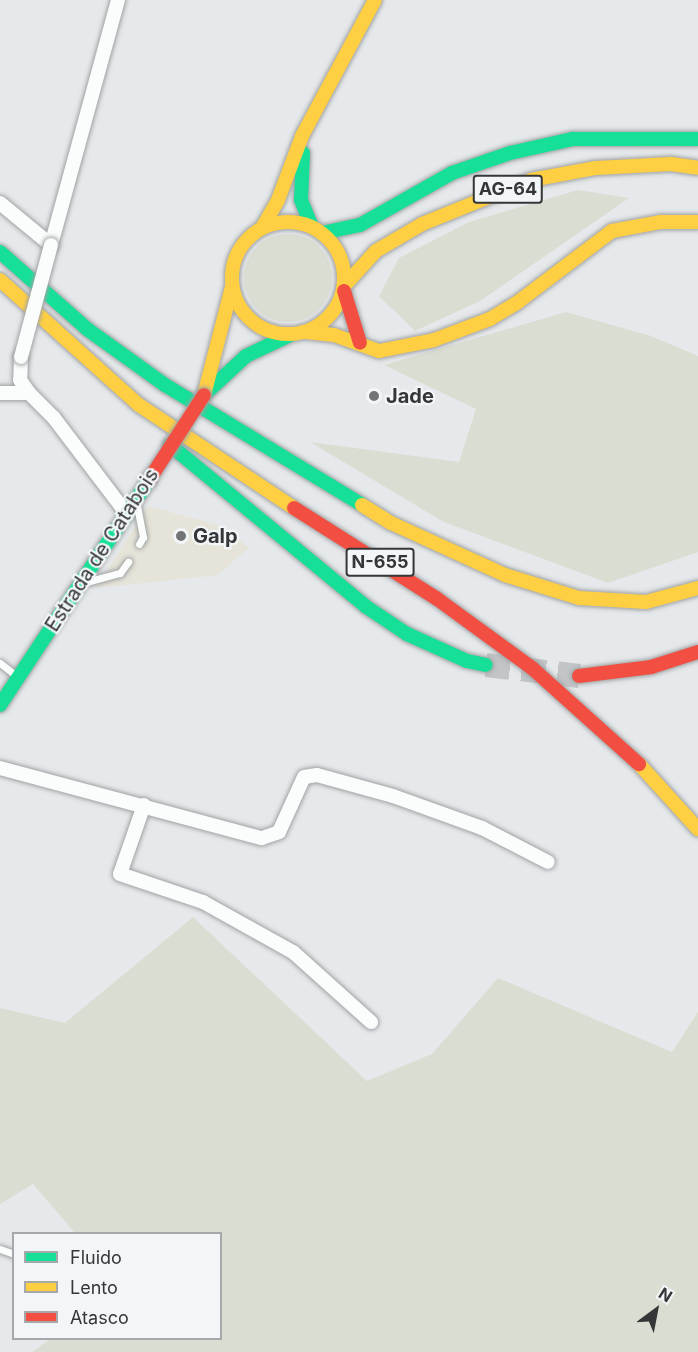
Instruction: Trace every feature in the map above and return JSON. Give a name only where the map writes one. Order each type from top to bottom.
[{"type":"main road","points":[[204,395],[232,287],[238,254],[262,228],[278,200],[302,136],[375,0]]},
{"type":"main road","points":[[328,90],[300,170],[301,200],[317,230],[341,256],[344,288],[360,343]]},
{"type":"main road","name":"AG-64","points":[[317,230],[360,225],[452,173],[510,153],[573,139],[698,139]]},
{"type":"main road","name":"AG-64","points":[[344,288],[376,251],[422,224],[531,180],[596,168],[671,165],[698,168]]},
{"type":"main road","points":[[262,228],[294,222],[317,230]]},
{"type":"main road","points":[[306,332],[390,351],[434,340],[499,313],[612,231],[661,222],[698,222]]},
{"type":"main road","points":[[0,252],[87,329],[165,385],[391,522],[536,596],[574,608],[643,616],[661,614]]},
{"type":"main road","name":"N-655","points":[[0,280],[41,321],[138,405],[199,448],[417,585],[505,647],[630,755],[698,829]]},
{"type":"main road","points":[[232,287],[237,303],[259,327],[290,335]]},
{"type":"main road","points":[[204,395],[246,356],[290,335],[306,332],[330,317],[344,288]]},
{"type":"main road","points":[[41,321],[66,354],[108,393],[365,606],[407,634],[467,661],[486,665]]},
{"type":"main road","name":"Estrada de Catabois","points":[[0,705],[204,395]]},
{"type":"main road","points":[[391,522],[505,575],[579,598],[646,602],[698,588]]},
{"type":"main road","points":[[579,676],[651,667],[698,652]]},
{"type":"street","points":[[118,0],[21,357],[20,380],[29,393],[54,418],[127,513]]},
{"type":"street","points":[[0,203],[51,245]]},
{"type":"street","points":[[0,393],[29,393]]},
{"type":"street","points":[[0,768],[262,838],[279,832],[304,777],[317,775],[382,792],[482,828],[548,862]]},
{"type":"street","points":[[144,805],[120,874],[203,902],[293,952],[371,1022]]},
{"type":"lane","points":[[135,500],[143,537],[139,543]]},
{"type":"lane","points":[[81,584],[120,573],[128,562]]},
{"type":"lane","points":[[0,663],[18,677]]},
{"type":"shaded area","points":[[578,190],[629,198],[480,301],[415,331],[379,296],[399,258],[469,222]]},
{"type":"shaded area","points":[[288,234],[305,237],[319,247],[329,261],[332,278],[329,295],[319,309],[305,319],[288,322],[271,319],[257,309],[247,295],[244,278],[247,261],[257,247],[271,237]]},
{"type":"shaded area","points":[[566,312],[651,336],[698,356],[698,552],[608,583],[444,522],[310,442],[459,462],[476,409],[384,365]]},
{"type":"shaded area","name":"Galp","points":[[148,506],[218,525],[249,547],[218,575],[96,588]]},
{"type":"shaded area","points":[[193,917],[367,1081],[432,1054],[498,978],[672,1052],[698,1012],[698,1352],[32,1352],[49,1340],[222,1340],[222,1232],[74,1232],[33,1184],[0,1204],[0,1008],[65,1023]]},
{"type":"tunnel","points":[[486,665],[579,676]]},
{"type":"traffic: fast","points":[[322,233],[360,225],[452,173],[510,153],[573,139],[698,139]]},
{"type":"traffic: fast","points":[[303,153],[301,200],[312,227]]},
{"type":"traffic: fast","points":[[0,252],[87,329],[165,385],[362,505]]},
{"type":"traffic: fast","points":[[205,394],[246,356],[290,335]]},
{"type":"traffic: fast","points":[[170,445],[365,606],[407,634],[467,661],[486,665]]},
{"type":"traffic: fast","points":[[0,705],[149,480]]},
{"type":"traffic: slow","points":[[262,228],[278,200],[302,136],[375,0]]},
{"type":"traffic: slow","points":[[345,285],[376,251],[422,224],[531,180],[596,168],[671,164],[698,168]]},
{"type":"traffic: slow","points":[[288,222],[310,226],[328,238],[340,256],[344,278],[340,300],[328,318],[310,330],[288,334],[266,330],[248,318],[236,300],[232,278],[236,256],[248,238],[266,226],[288,222]]},
{"type":"traffic: slow","points":[[306,332],[334,335],[379,351],[434,340],[490,319],[518,302],[612,231],[661,222],[698,222]]},
{"type":"traffic: slow","points":[[0,280],[139,405],[294,508]]},
{"type":"traffic: slow","points":[[204,395],[232,287]]},
{"type":"traffic: slow","points":[[362,505],[391,523],[505,575],[579,598],[646,602],[698,588]]},
{"type":"traffic: slow","points":[[639,764],[698,829]]},
{"type":"traffic: jam","points":[[344,291],[360,343]]},
{"type":"traffic: jam","points":[[149,480],[204,395]]},
{"type":"traffic: jam","points":[[294,508],[436,598],[532,668],[639,764]]},
{"type":"traffic: jam","points":[[579,676],[651,667],[698,652]]},
{"type":"place","name":"Jade","points":[[374,396]]},
{"type":"place","name":"Galp","points":[[181,536]]}]
